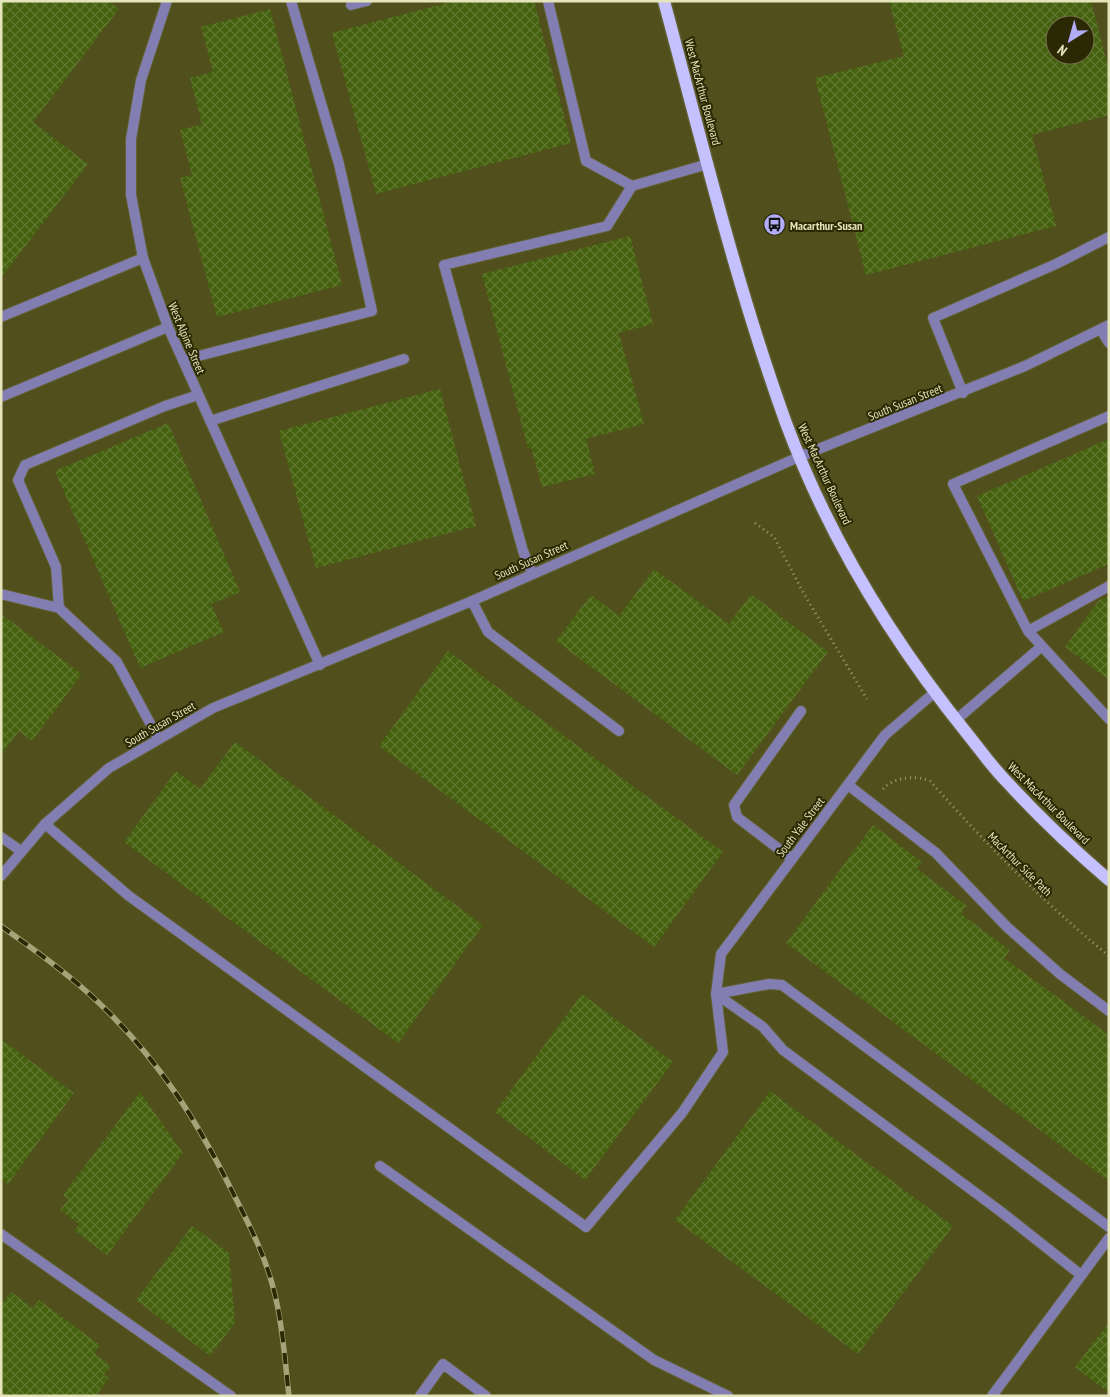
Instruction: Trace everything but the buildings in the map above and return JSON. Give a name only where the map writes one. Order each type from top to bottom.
[{"type":"main road","name":"West MacArthur Boulevard","points":[[664,1],[741,288],[787,424],[818,497],[855,568],[890,629],[956,720],[1019,795],[1053,831],[1109,880]]},
{"type":"street","name":"West Alpine Street","points":[[167,1],[141,80],[131,139],[131,195],[143,258],[168,327],[320,665]]},
{"type":"street","points":[[183,360],[372,310],[338,164],[291,1]]},
{"type":"street","points":[[351,5],[367,1]]},
{"type":"street","points":[[548,1],[586,161],[632,186]]},
{"type":"street","points":[[532,573],[523,551],[444,265],[607,226],[632,186],[708,164]]},
{"type":"street","points":[[963,392],[933,318],[1056,264],[1109,237]]},
{"type":"street","points":[[1,317],[143,258]]},
{"type":"street","points":[[1,397],[168,327]]},
{"type":"street","points":[[1105,328],[1109,343]]},
{"type":"street","name":"South Susan Street","points":[[1,876],[45,824],[109,768],[213,708],[472,601],[801,456],[963,392],[1105,328]]},
{"type":"street","points":[[210,421],[404,359]]},
{"type":"street","points":[[59,608],[56,567],[18,480],[24,465],[165,406],[198,395]]},
{"type":"street","points":[[1109,416],[953,484],[1028,631],[1109,719]]},
{"type":"street","points":[[1028,631],[1109,586]]},
{"type":"street","points":[[1,594],[59,608],[117,662],[158,738]]},
{"type":"street","points":[[472,601],[488,632],[619,731]]},
{"type":"street","points":[[956,720],[1042,646]]},
{"type":"street","name":"South Yale Street","points":[[45,824],[129,896],[586,1228],[682,1114],[723,1052],[716,994],[721,954],[885,735],[935,692]]},
{"type":"street","points":[[792,859],[737,817],[734,805],[801,711]]},
{"type":"street","points":[[848,785],[936,853],[1007,927],[1060,974],[1109,1011]]},
{"type":"street","points":[[1,836],[21,851]]},
{"type":"street","points":[[716,994],[769,984],[782,985],[1109,1227]]},
{"type":"street","points":[[716,994],[763,1027],[782,1050],[1000,1211],[1081,1275]]},
{"type":"street","points":[[380,1166],[654,1360],[728,1396]]},
{"type":"street","points":[[1,1234],[231,1396]]},
{"type":"street","points":[[992,1396],[1109,1238]]},
{"type":"street","points":[[420,1396],[443,1364],[486,1396]]},
{"type":"path","points":[[754,523],[774,537],[804,594],[867,699]]},
{"type":"path","name":"MacArthur Side Path","points":[[872,803],[885,786],[899,780],[925,779],[930,781],[988,846],[1056,912],[1109,956]]},
{"type":"shaded area","points":[[1,1],[1109,1],[1109,1396],[1,1396]]},
{"type":"railway","points":[[1,926],[76,982],[121,1025],[159,1070],[192,1118],[241,1209],[268,1269],[280,1320],[289,1396]]},
{"type":"place","name":"Macarthur-Susan","points":[[774,225]]}]
